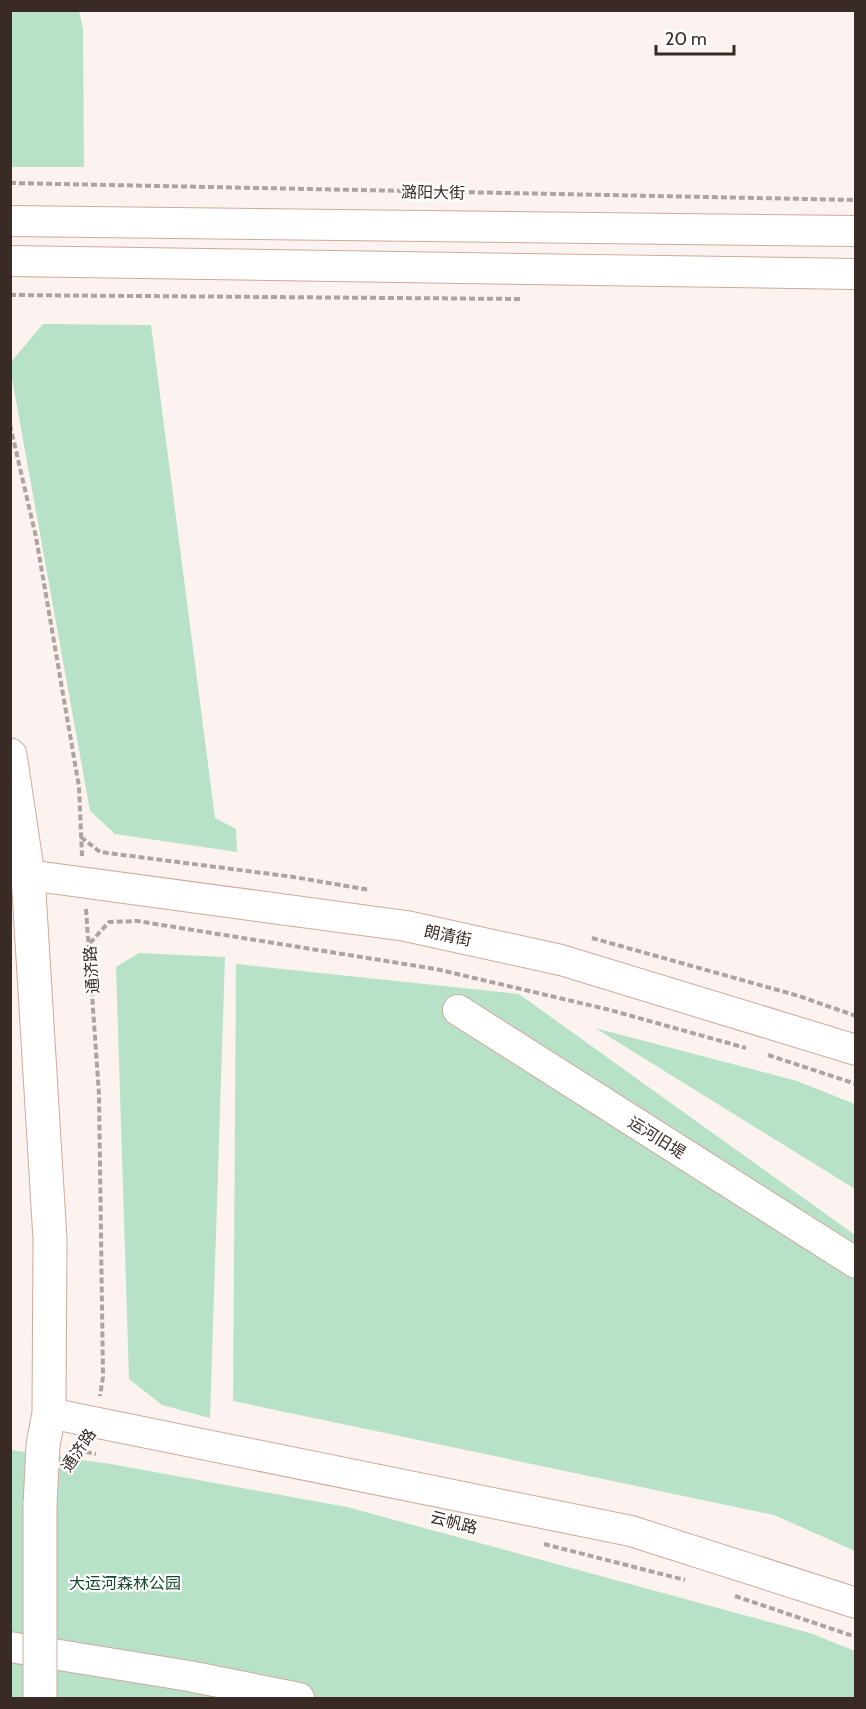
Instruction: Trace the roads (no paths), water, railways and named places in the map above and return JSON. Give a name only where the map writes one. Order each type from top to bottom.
[{"type":"main road","name":"通济路","points":[[10,756],[28,875],[50,1239],[49,1413],[44,1445],[40,1505],[40,1698]]},
{"type":"street","name":"潞阳大街","points":[[10,221],[855,231]]},
{"type":"street","points":[[10,261],[855,274]]},
{"type":"street","name":"朗清街","points":[[28,875],[406,926],[550,958],[855,1050]]},
{"type":"street","name":"运河旧堤","points":[[458,1010],[855,1263]]},
{"type":"street","name":"云帆路","points":[[49,1413],[631,1531],[855,1603]]},
{"type":"street","points":[[10,1647],[189,1676],[299,1698]]},
{"type":"park label","name":"大运河森林公园","points":[[125,1583]]}]
